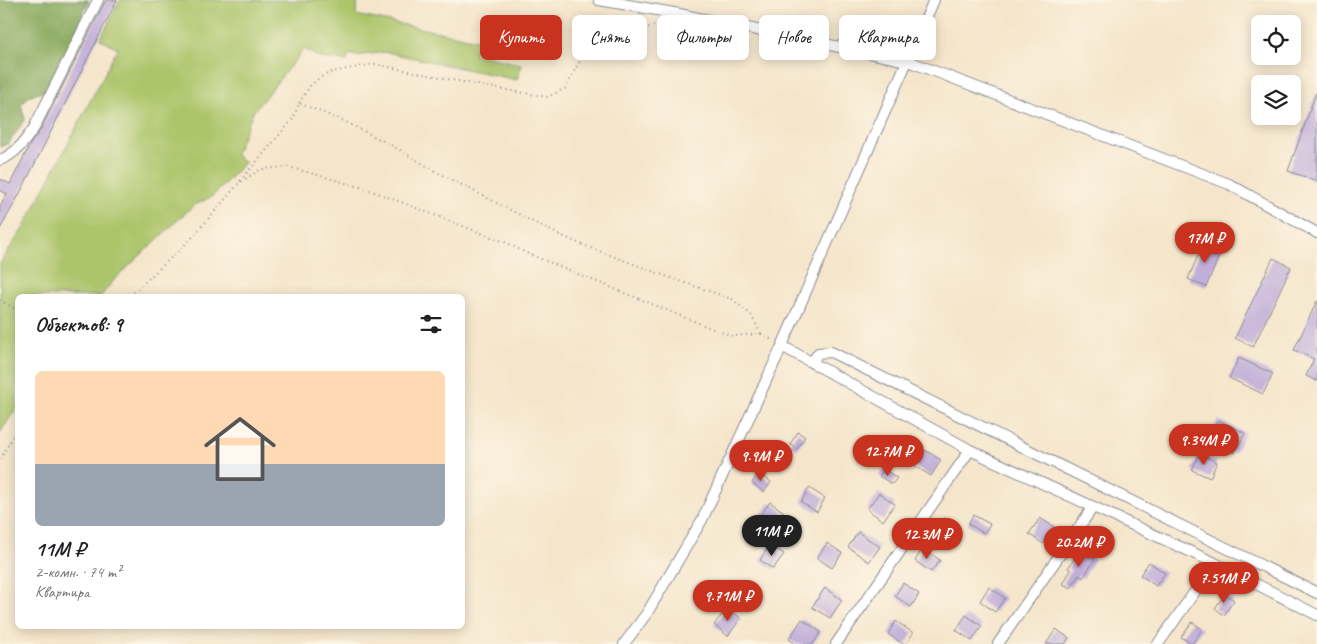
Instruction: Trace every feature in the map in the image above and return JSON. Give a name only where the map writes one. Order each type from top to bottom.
[{"type":"street","points":[[0,160],[8,157],[22,145],[34,128],[98,0]]},
{"type":"street","points":[[598,0],[674,13],[908,61],[1230,184],[1317,233]]},
{"type":"street","points":[[624,644],[647,613],[702,520],[782,346],[934,0]]},
{"type":"street","points":[[782,346],[970,450],[1214,563],[1317,614]]},
{"type":"street","points":[[812,363],[818,353],[831,352],[1317,593]]},
{"type":"street","points":[[836,644],[970,450]]},
{"type":"street","points":[[998,644],[1093,507]]},
{"type":"street","points":[[1158,644],[1214,563]]},
{"type":"path","points":[[132,294],[191,240],[293,119],[299,104],[310,86],[332,72],[374,64],[548,97],[566,88],[587,51],[606,42],[666,21],[674,13]]},
{"type":"path","points":[[299,104],[346,122],[547,229],[587,246],[732,299],[751,315],[761,334],[782,346]]},
{"type":"path","points":[[239,183],[261,169],[289,167],[367,189],[507,243],[524,252],[718,332],[733,336],[761,334]]},
{"type":"path","points":[[0,300],[15,309]]},
{"type":"path","points":[[0,459],[15,433]]},
{"type":"green space","points":[[0,0],[89,0],[69,50],[58,62],[55,73],[43,92],[31,95],[21,104],[25,119],[9,143],[0,147]]},
{"type":"green space","points":[[120,0],[358,0],[356,15],[478,40],[474,54],[480,55],[480,60],[502,60],[521,64],[517,80],[386,52],[356,56],[349,54],[347,61],[320,58],[304,49],[253,112],[235,155],[245,162],[213,196],[193,206],[115,279],[103,294],[15,294],[15,410],[0,433],[0,263],[24,227],[118,48],[100,39]]},
{"type":"building","points":[[106,0],[117,0],[0,229],[0,207],[7,194],[0,190],[0,179],[10,184],[31,143],[40,131]]},
{"type":"building","points":[[1317,93],[1317,181],[1288,171]]},
{"type":"building","points":[[1204,242],[1222,249],[1206,287],[1188,279]]},
{"type":"building","points":[[1273,258],[1291,267],[1253,347],[1235,338]]},
{"type":"building","points":[[1317,301],[1317,381],[1306,376],[1314,359],[1294,350]]},
{"type":"building","points":[[1239,358],[1273,374],[1263,394],[1229,378]]},
{"type":"building","points":[[1218,420],[1245,433],[1235,453],[1208,440]]},
{"type":"building","points":[[798,432],[805,437],[797,449],[790,444]]},
{"type":"building","points":[[925,450],[941,460],[931,476],[915,466]]},
{"type":"building","points":[[1199,454],[1217,462],[1210,478],[1192,470]]},
{"type":"building","points":[[884,469],[897,478],[892,484],[879,476]]},
{"type":"building","points":[[758,473],[771,482],[764,492],[752,483]]},
{"type":"building","points":[[809,488],[825,498],[817,512],[801,502]]},
{"type":"building","points":[[879,493],[895,504],[883,521],[867,509]]},
{"type":"building","points":[[770,502],[784,512],[770,531],[756,522]]},
{"type":"building","points":[[973,515],[990,524],[984,533],[968,524]]},
{"type":"building","points":[[944,518],[959,529],[952,540],[936,529]]},
{"type":"building","points":[[1040,518],[1054,527],[1043,544],[1029,534]]},
{"type":"building","points":[[858,532],[880,547],[869,562],[848,547]]},
{"type":"building","points":[[827,543],[842,553],[832,568],[817,558]]},
{"type":"building","points":[[770,545],[784,554],[773,569],[760,560]]},
{"type":"building","points":[[923,548],[940,560],[931,572],[915,561]]},
{"type":"building","points":[[1080,550],[1095,559],[1083,578],[1079,575],[1071,588],[1063,584],[1071,570],[1068,568]]},
{"type":"building","points":[[1149,562],[1165,573],[1156,586],[1140,575]]},
{"type":"building","points":[[903,583],[919,594],[911,607],[895,596]]},
{"type":"building","points":[[989,587],[1005,598],[995,612],[980,601]]},
{"type":"building","points":[[825,588],[842,600],[830,618],[812,607]]},
{"type":"building","points":[[1225,594],[1234,600],[1224,615],[1215,608]]},
{"type":"building","points":[[727,608],[741,618],[728,636],[714,625]]},
{"type":"building","points":[[966,615],[982,626],[972,641],[956,630]]},
{"type":"building","points":[[802,619],[821,632],[813,644],[796,644],[789,639]]},
{"type":"building","points":[[896,621],[913,633],[906,644],[888,634]]},
{"type":"building","points":[[1192,622],[1202,629],[1192,644],[1181,637]]},
{"type":"building","points":[[1056,629],[1069,638],[1065,644],[1046,644]]}]
